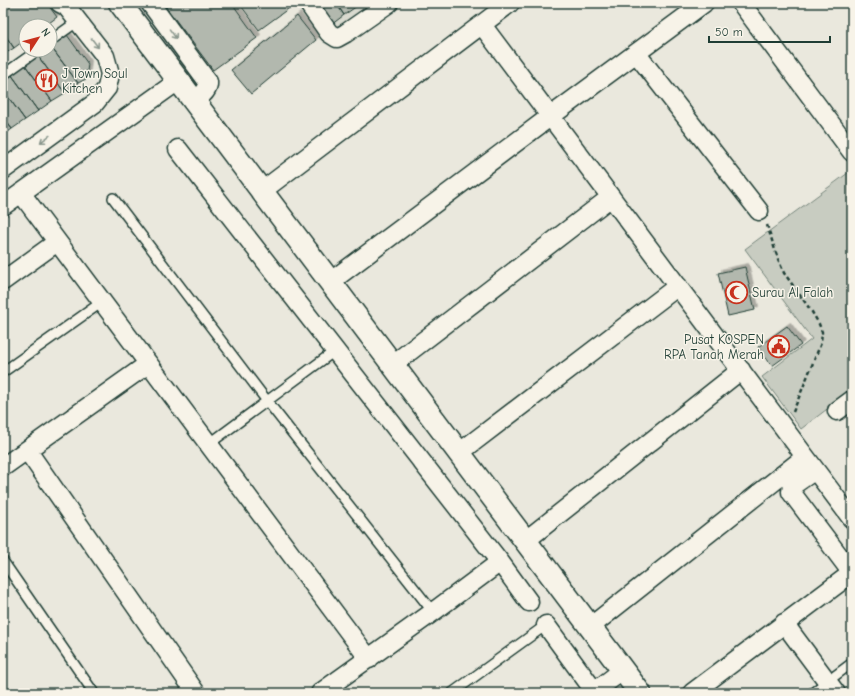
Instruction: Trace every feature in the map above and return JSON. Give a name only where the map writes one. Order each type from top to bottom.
[{"type":"street","points":[[3,170],[95,103],[107,88],[110,74],[105,56],[66,6],[60,3]]},
{"type":"street","points":[[120,3],[640,693]]},
{"type":"street","points":[[150,3],[208,82],[209,86],[207,90],[194,102]]},
{"type":"street","points":[[308,3],[329,33],[338,38],[346,34],[388,3]]},
{"type":"street","points":[[262,191],[510,3]]},
{"type":"street","points":[[330,282],[704,3]]},
{"type":"street","points":[[741,3],[852,152]]},
{"type":"street","points":[[482,25],[852,519]]},
{"type":"street","points":[[636,53],[759,210]]},
{"type":"street","points":[[3,206],[178,81]]},
{"type":"street","points":[[178,149],[500,562],[528,602]]},
{"type":"street","points":[[21,193],[369,658]]},
{"type":"street","points":[[392,365],[611,197]]},
{"type":"street","points":[[3,281],[57,242]]},
{"type":"street","points":[[459,452],[678,286]]},
{"type":"street","points":[[3,467],[148,364]]},
{"type":"street","points":[[525,541],[741,370]]},
{"type":"street","points":[[837,411],[852,400]]},
{"type":"street","points":[[27,450],[196,693]]},
{"type":"street","points":[[692,693],[852,573],[791,492],[792,486],[810,463]]},
{"type":"street","points":[[590,627],[810,463]]},
{"type":"street","points":[[320,693],[500,562]]},
{"type":"street","points":[[784,623],[832,687]]},
{"type":"street","points":[[546,625],[594,692],[623,670]]},
{"type":"lane","points":[[58,35],[78,21]]},
{"type":"lane","points":[[3,75],[27,58]]},
{"type":"lane","points":[[113,198],[267,401],[433,612]]},
{"type":"lane","points":[[3,372],[102,302]]},
{"type":"lane","points":[[209,444],[336,350]]},
{"type":"lane","points":[[3,561],[94,693]]},
{"type":"lane","points":[[452,693],[546,625]]},
{"type":"lane","points":[[812,693],[832,687],[852,663]]},
{"type":"path","points":[[759,210],[771,235],[784,273],[812,312],[822,332],[821,343],[785,430]]},
{"type":"shaded area","points":[[298,3],[383,3],[327,44]]},
{"type":"shaded area","points":[[852,170],[852,390],[801,429],[762,377],[812,339],[745,249]]},
{"type":"building","points":[[3,3],[38,3],[48,5],[57,17],[18,18],[18,45],[14,48],[3,32]]},
{"type":"building","points":[[163,3],[238,3],[234,6],[257,38],[213,70]]},
{"type":"building","points":[[239,3],[290,3],[292,6],[259,30]]},
{"type":"building","points":[[315,3],[336,3],[344,15],[331,25]]},
{"type":"building","points":[[336,3],[355,3],[357,6],[344,15]]},
{"type":"building","points":[[297,16],[316,40],[251,94],[231,70]]},
{"type":"building","points":[[3,32],[14,48],[3,55]]},
{"type":"building","points":[[67,35],[88,64],[86,79],[78,83],[58,56],[58,42]]},
{"type":"building","points":[[58,56],[78,83],[65,93],[39,58],[58,58]]},
{"type":"building","points":[[35,58],[39,58],[65,93],[52,101],[25,65]]},
{"type":"building","points":[[25,65],[52,101],[38,111],[11,74]]},
{"type":"building","points":[[11,74],[38,111],[25,120],[3,90],[3,80]]},
{"type":"building","points":[[3,90],[25,120],[12,129],[3,117]]},
{"type":"building","points":[[3,117],[12,129],[3,136]]},
{"type":"building","name":"Surau Al Falah","points":[[745,267],[755,310],[728,316],[718,273]]},
{"type":"building","name":"Pusat KOSPEN RPA Tanah Merah","points":[[787,326],[801,345],[772,366],[758,347]]},
{"type":"place","name":"J Town Soul Kitchen","points":[[46,80]]},
{"type":"place","name":"Surau Al Falah","points":[[736,292]]},
{"type":"place","name":"Pusat KOSPEN RPA Tanah Merah","points":[[779,346]]}]
